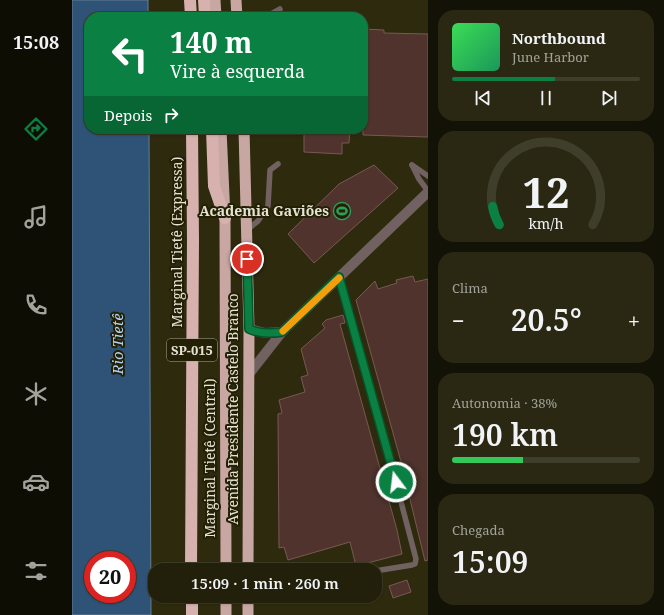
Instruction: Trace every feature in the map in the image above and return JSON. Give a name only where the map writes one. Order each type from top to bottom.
[{"type":"highway","points":[[190,0],[191,12]]},
{"type":"highway","points":[[204,0],[205,12]]},
{"type":"highway","points":[[215,0],[216,12]]},
{"type":"highway","points":[[236,0],[237,12]]},
{"type":"highway","name":"Marginal Tietê (Expressa)","points":[[191,563],[193,240],[192,134]]},
{"type":"highway","points":[[212,134],[214,186],[225,218]]},
{"type":"highway","name":"Marginal Tietê (Central)","points":[[221,134],[225,218],[226,563]]},
{"type":"highway","name":"Avenida Presidente Castelo Branco","points":[[244,134],[249,329],[248,563]]},
{"type":"highway","points":[[192,603],[192,615]]},
{"type":"highway","points":[[226,603],[226,615]]},
{"type":"highway","points":[[248,603],[248,615]]},
{"type":"street","points":[[249,374],[282,332],[428,192]]},
{"type":"street","points":[[249,329],[265,333],[282,332]]},
{"type":"lane","points":[[275,12],[280,9]]},
{"type":"lane","points":[[246,231],[258,221],[268,206],[270,170],[278,164]]},
{"type":"lane","points":[[428,176],[412,165],[428,192]]},
{"type":"lane","points":[[339,277],[384,436],[416,559],[412,565],[382,570]]},
{"type":"water","name":"Rio Tietê","points":[[72,0],[148,0],[148,12],[84,12],[84,134],[149,134],[151,563],[148,563],[148,603],[151,603],[151,615],[72,615]]},
{"type":"building","points":[[368,29],[384,30],[384,33],[428,34],[428,137],[363,135],[368,134]]},
{"type":"building","points":[[304,134],[350,134],[349,143],[342,143],[342,154],[304,152]]},
{"type":"building","name":"Academia Gaviões","points":[[374,165],[398,188],[314,263],[288,234],[339,184]]},
{"type":"building","points":[[413,276],[415,282],[428,279],[428,560],[425,561],[408,487],[356,300],[375,281],[378,289],[397,283],[396,280]]},
{"type":"building","points":[[343,315],[345,323],[340,324],[397,530],[402,554],[368,563],[355,563],[350,542],[288,560],[284,547],[279,548],[278,414],[282,413],[279,400],[305,392],[301,377],[308,375],[301,349],[325,328],[322,324],[326,320]]},
{"type":"building","points":[[407,580],[411,592],[393,598],[389,586]]},
{"type":"slow traffic","points":[[283,331],[339,278]]},
{"type":"place","name":"Academia Gaviões","points":[[342,211]]},
{"type":"route","points":[[247,259],[249,329],[260,332],[271,334],[282,332],[339,277],[396,482]]}]
